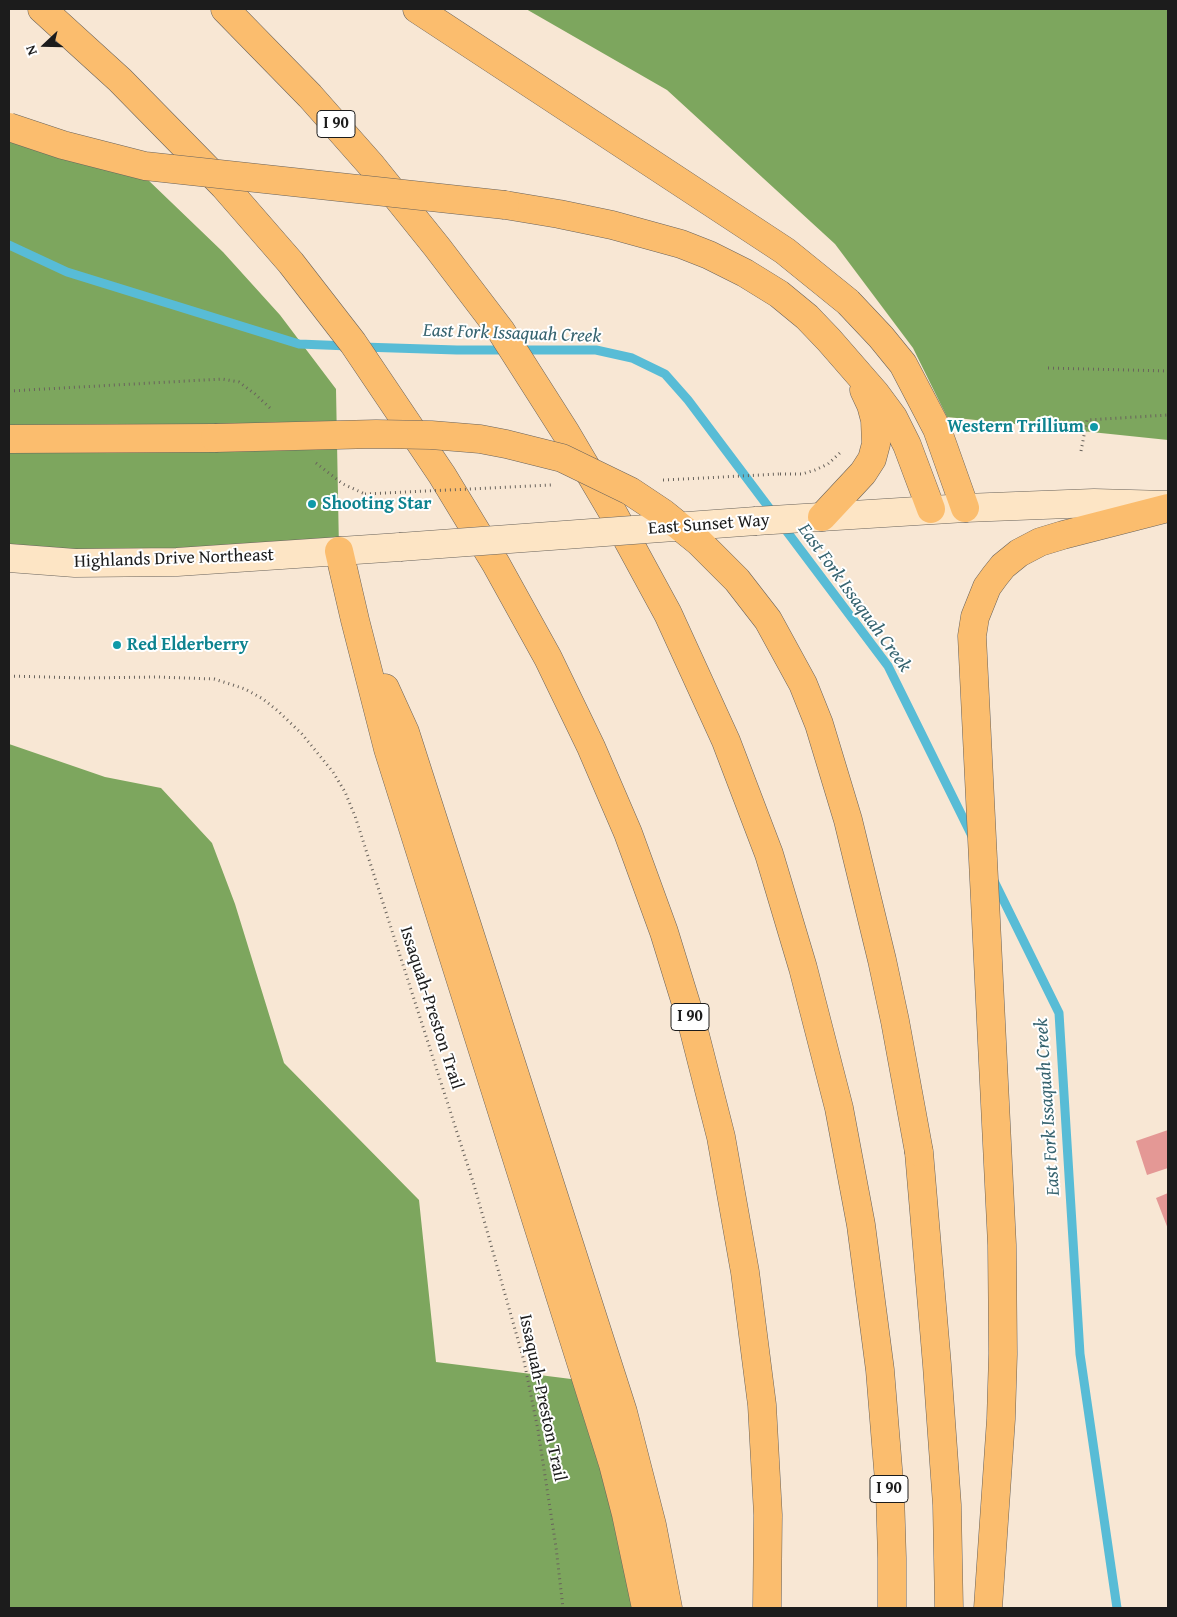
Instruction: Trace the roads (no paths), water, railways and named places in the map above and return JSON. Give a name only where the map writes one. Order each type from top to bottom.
[{"type":"highway","name":"I 90","points":[[42,9],[84,46],[153,113],[224,186],[317,296],[353,343],[442,475],[496,564],[544,650],[591,747],[628,833],[664,932],[692,1023],[721,1137],[746,1282],[762,1414],[768,1515],[767,1608]]},
{"type":"highway","name":"I 90","points":[[225,9],[279,63],[341,130],[405,206],[501,332],[566,433],[612,510],[668,614],[726,741],[769,854],[803,968],[839,1108],[861,1225],[880,1370],[890,1493],[892,1608]]},
{"type":"highway","points":[[417,9],[785,251],[848,302],[881,337],[908,372],[937,429],[965,508]]},
{"type":"highway","points":[[9,127],[63,145],[145,166],[505,205],[559,214],[645,234],[709,255],[745,273],[779,294],[807,316],[853,366],[893,417],[907,445],[931,509]]},
{"type":"highway","points":[[822,517],[863,473],[872,459],[876,444],[875,420],[871,405],[853,366]]},
{"type":"highway","points":[[9,439],[214,438],[376,434],[431,435],[480,439],[506,444],[562,458],[630,491],[663,513],[699,542],[737,580],[768,620],[803,684],[819,724],[845,811],[882,960],[897,1031],[919,1152],[947,1505],[949,1608]]},
{"type":"highway","points":[[988,1608],[1002,1391],[1002,1244],[972,636],[975,617],[994,576],[1019,553],[1040,542],[1168,506]]},
{"type":"highway","points":[[339,552],[388,749],[612,1464],[626,1514],[646,1608]]},
{"type":"highway","points":[[355,620],[405,732],[623,1412],[652,1525],[668,1608]]},
{"type":"main road","name":"East Sunset Way","points":[[339,552],[931,509],[1094,503],[1168,506]]},
{"type":"main road","name":"Highlands Drive Northeast","points":[[9,558],[75,563],[177,562],[339,552]]},
{"type":"waterway","name":"East Fork Issaquah Creek","points":[[9,245],[67,272],[299,344],[349,346]]},
{"type":"waterway","name":"East Fork Issaquah Creek","points":[[362,347],[457,350],[596,350],[632,358],[665,374],[688,400],[888,666],[973,838]]},
{"type":"waterway","name":"East Fork Issaquah Creek","points":[[993,879],[1059,1013],[1080,1354],[1117,1608]]},
{"type":"place","name":"Western Trillium","points":[[1094,427]]},
{"type":"place","name":"Shooting Star","points":[[312,504]]},
{"type":"place","name":"Red Elderberry","points":[[117,645]]}]
